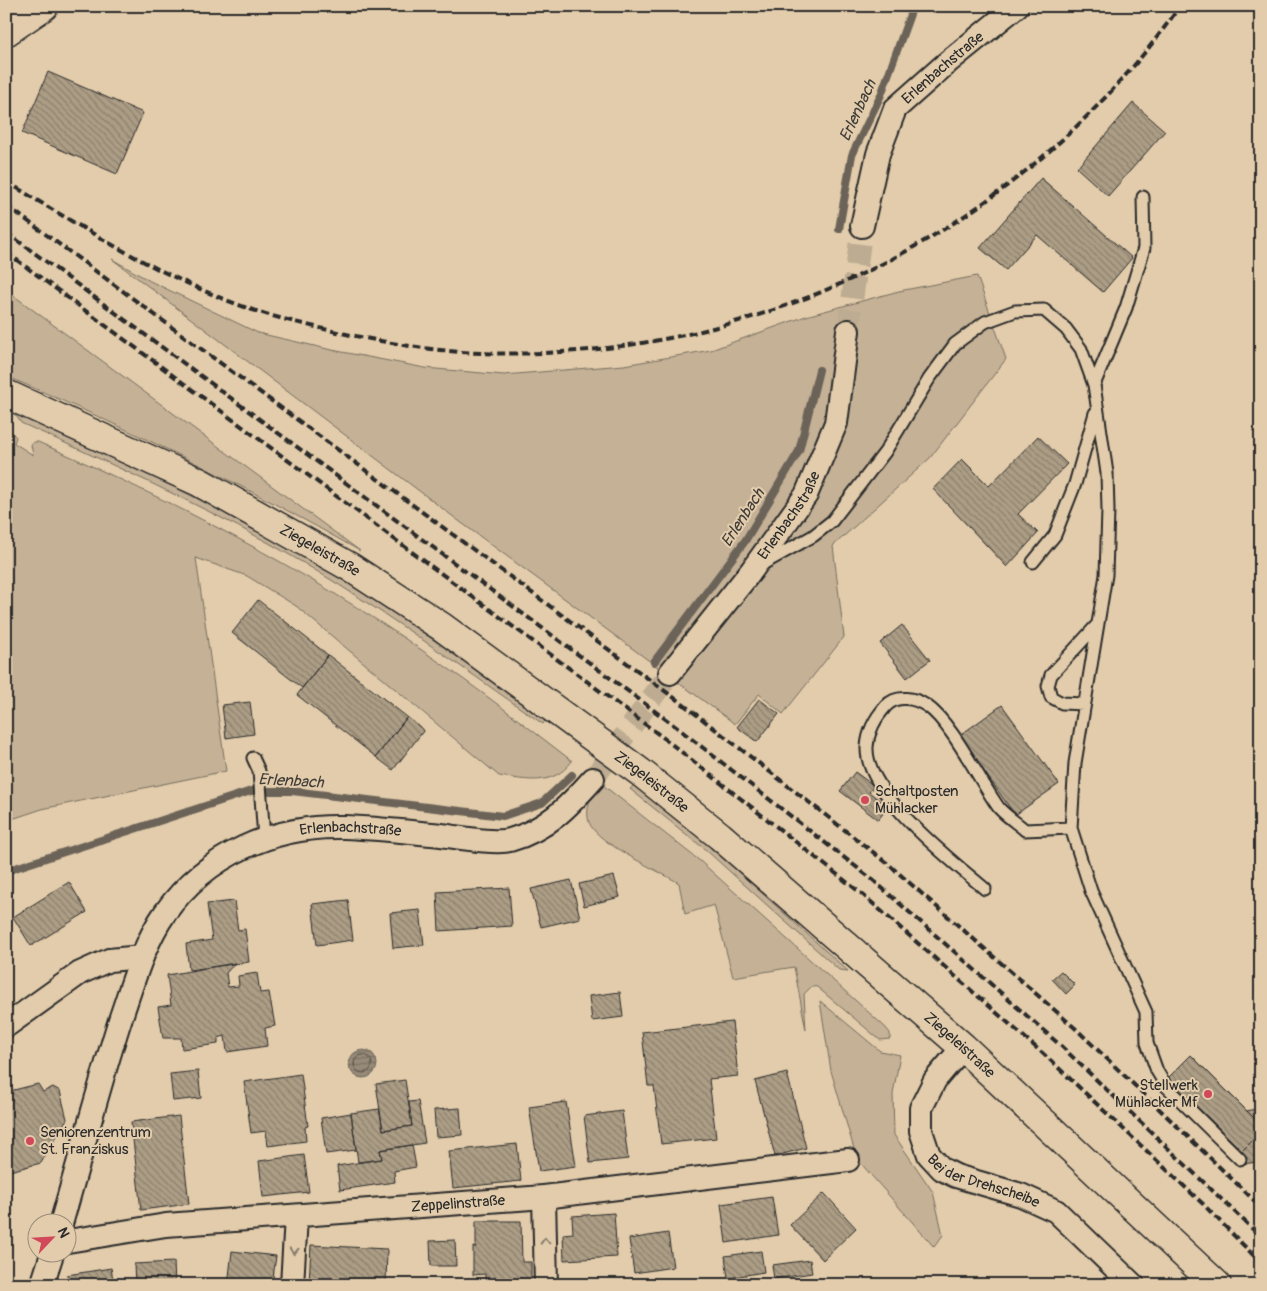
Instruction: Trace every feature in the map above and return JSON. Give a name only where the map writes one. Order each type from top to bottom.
[{"type":"street","points":[[6,32],[44,6]]},
{"type":"street","name":"Erlenbachstraße","points":[[862,226],[878,154],[895,109],[948,62],[1017,6]]},
{"type":"street","name":"Erlenbachstraße","points":[[670,673],[752,570],[806,495],[836,423],[848,331]]},
{"type":"street","name":"Ziegeleistraße","points":[[6,394],[199,482],[350,567],[442,627],[640,772],[720,836],[963,1047],[1217,1285]]},
{"type":"street","name":"Erlenbachstraße","points":[[64,1214],[112,1044],[142,957],[165,913],[201,872],[238,849],[264,838],[301,829],[344,827],[507,841],[538,831],[562,813],[593,779]]},
{"type":"street","points":[[6,1026],[80,973],[109,960],[142,957]]},
{"type":"street","name":"Bei der Drehscheibe","points":[[963,1047],[935,1080],[921,1108],[921,1131],[928,1155],[942,1169],[956,1176],[1022,1195],[1056,1211],[1133,1285]]},
{"type":"street","name":"Zeppelinstraße","points":[[78,1239],[166,1225],[544,1197],[848,1160]]},
{"type":"street","points":[[544,1197],[546,1285]]},
{"type":"street","points":[[292,1285],[296,1216]]},
{"type":"street","points":[[42,1285],[49,1264]]},
{"type":"lane","points":[[1094,385],[1126,308],[1144,248],[1143,197]]},
{"type":"lane","points":[[752,570],[813,536],[832,521],[885,452],[929,378],[955,344],[985,322],[1015,311],[1044,310],[1066,329],[1081,349],[1094,385],[1096,409],[1107,473],[1108,510],[1106,574],[1075,763],[1071,828],[1091,891],[1146,1012],[1147,1043],[1157,1071],[1166,1086],[1240,1159]]},
{"type":"lane","points":[[1034,562],[1055,535],[1075,484],[1096,409]]},
{"type":"lane","points":[[1084,704],[1062,703],[1051,697],[1048,686],[1051,675],[1096,626]]},
{"type":"lane","points":[[984,889],[940,850],[890,800],[872,770],[867,747],[873,724],[887,705],[898,698],[913,698],[929,707],[951,732],[1000,809],[1025,830],[1071,828]]},
{"type":"lane","points":[[252,758],[258,771],[264,838]]},
{"type":"shaded area","points":[[112,259],[150,281],[258,333],[425,368],[504,375],[624,365],[711,350],[806,316],[899,291],[977,276],[1006,359],[930,458],[833,546],[844,637],[783,714],[759,694],[735,724],[459,521]]},
{"type":"shaded area","points":[[6,290],[360,551],[186,458],[6,376]]},
{"type":"shaded area","points":[[15,414],[179,489],[309,559],[446,648],[546,719],[543,724],[374,607],[269,543],[115,466],[21,423]]},
{"type":"shaded area","points":[[6,426],[16,437],[14,443],[33,455],[31,445],[33,442],[38,442],[139,488],[286,565],[380,622],[445,666],[572,761],[557,775],[539,780],[499,776],[296,606],[247,576],[196,558],[226,771],[42,809],[6,821]]},
{"type":"shaded area","points":[[599,782],[700,861],[885,1027],[890,1033],[890,1039],[880,1040],[817,987],[812,986],[804,994],[806,1030],[794,967],[733,977],[714,905],[685,914],[679,883],[621,851],[593,829],[588,818],[588,805]]},
{"type":"shaded area","points":[[634,785],[711,847],[848,971],[839,970],[707,851],[630,789]]},
{"type":"shaded area","points":[[820,1001],[880,1051],[900,1055],[893,1094],[894,1135],[933,1192],[943,1235],[934,1247],[857,1159],[831,1071]]},
{"type":"water","points":[[363,1050],[373,1054],[377,1064],[373,1074],[363,1078],[353,1074],[349,1064],[353,1054]]},
{"type":"building","points":[[48,72],[143,113],[117,174],[22,133]]},
{"type":"building","points":[[1133,103],[1165,131],[1108,196],[1077,168]]},
{"type":"building","points":[[1041,178],[1132,258],[1103,292],[1037,235],[1006,270],[980,248]]},
{"type":"building","points":[[1038,436],[1067,464],[1018,514],[1038,533],[1007,567],[933,489],[962,459],[989,486]]},
{"type":"building","points":[[258,600],[328,655],[302,688],[232,633]]},
{"type":"building","points":[[902,625],[930,660],[907,678],[880,643]]},
{"type":"building","points":[[328,655],[407,717],[376,757],[297,695]]},
{"type":"building","points":[[759,699],[779,714],[757,742],[737,727]]},
{"type":"building","points":[[250,702],[254,734],[226,738],[222,705]]},
{"type":"building","points":[[1002,705],[1059,784],[1015,815],[959,736]]},
{"type":"building","points":[[407,717],[424,730],[393,770],[376,757]]},
{"type":"building","name":"Schaltposten Mühlacker","points":[[855,772],[874,786],[869,792],[888,807],[878,820],[840,791]]},
{"type":"building","points":[[614,876],[620,897],[584,906],[579,884]]},
{"type":"building","points":[[571,880],[580,918],[541,927],[531,889]]},
{"type":"building","points":[[69,882],[87,912],[31,946],[13,917]]},
{"type":"building","points":[[509,888],[512,926],[439,931],[437,892]]},
{"type":"building","points":[[348,900],[353,940],[317,945],[312,904]]},
{"type":"building","points":[[234,901],[238,930],[245,929],[249,962],[189,970],[186,944],[212,940],[207,904]]},
{"type":"building","points":[[420,910],[424,945],[393,948],[390,913]]},
{"type":"building","points":[[235,963],[226,973],[228,987],[239,986],[238,976],[257,973],[260,993],[269,992],[275,1026],[265,1028],[267,1046],[227,1052],[225,1036],[218,1038],[218,1044],[182,1049],[181,1038],[163,1038],[158,1007],[171,1005],[167,975]]},
{"type":"building","points":[[1061,971],[1075,985],[1066,994],[1052,979]]},
{"type":"building","points":[[620,992],[623,1017],[592,1021],[589,996]]},
{"type":"building","points":[[732,1022],[738,1076],[709,1079],[716,1138],[661,1144],[654,1086],[648,1086],[642,1032]]},
{"type":"building","name":"Stellwerk Mühlacker Mf","points":[[1191,1055],[1261,1125],[1261,1132],[1242,1151],[1168,1078]]},
{"type":"building","points":[[198,1071],[201,1098],[173,1101],[170,1074]]},
{"type":"building","points":[[787,1073],[806,1148],[775,1156],[755,1081]]},
{"type":"building","points":[[301,1074],[308,1126],[305,1127],[306,1141],[268,1146],[266,1131],[251,1133],[244,1082]]},
{"type":"building","points":[[405,1080],[412,1126],[383,1130],[376,1084]]},
{"type":"building","name":"Seniorenzentrum St. Franziskus","points":[[38,1084],[43,1092],[53,1087],[60,1091],[67,1119],[41,1163],[6,1172],[6,1092]]},
{"type":"building","points":[[418,1101],[425,1143],[380,1150],[382,1159],[358,1162],[351,1113],[379,1109],[383,1130],[412,1126],[409,1102]]},
{"type":"building","points":[[566,1102],[576,1166],[539,1171],[529,1107]]},
{"type":"building","points":[[460,1108],[462,1135],[436,1137],[434,1110]]},
{"type":"building","points":[[1261,1110],[1261,1125],[1247,1111]]},
{"type":"building","points":[[622,1111],[628,1159],[590,1163],[584,1116]]},
{"type":"building","points":[[351,1113],[356,1150],[326,1154],[321,1118]]},
{"type":"building","points":[[179,1116],[189,1204],[141,1210],[131,1122]]},
{"type":"building","points":[[1261,1132],[1261,1161],[1241,1164],[1234,1161],[1227,1153],[1225,1140],[1227,1136],[1242,1151]]},
{"type":"building","points":[[517,1144],[521,1181],[453,1188],[449,1151]]},
{"type":"building","points":[[412,1145],[416,1167],[394,1171],[395,1182],[340,1190],[337,1166],[382,1159],[380,1150]]},
{"type":"building","points":[[304,1155],[309,1192],[263,1197],[259,1161]]},
{"type":"building","points":[[824,1193],[856,1228],[823,1260],[790,1225]]},
{"type":"building","points":[[772,1197],[778,1235],[726,1243],[721,1204]]},
{"type":"building","points":[[614,1213],[617,1257],[564,1260],[563,1234],[573,1233],[572,1216]]},
{"type":"building","points":[[476,1221],[521,1221],[522,1262],[531,1262],[531,1281],[523,1281],[523,1285],[485,1285],[485,1274],[473,1275],[473,1247],[476,1247]]},
{"type":"building","points":[[668,1233],[673,1267],[634,1273],[629,1239]]},
{"type":"building","points":[[455,1240],[456,1266],[431,1266],[430,1241]]},
{"type":"building","points":[[311,1245],[387,1249],[386,1285],[309,1285]]},
{"type":"building","points":[[232,1251],[276,1256],[272,1285],[228,1285]]},
{"type":"building","points":[[761,1251],[764,1272],[728,1278],[725,1256]]},
{"type":"building","points":[[810,1260],[812,1273],[774,1279],[772,1265]]},
{"type":"building","points":[[174,1262],[175,1285],[135,1285],[134,1264]]},
{"type":"building","points":[[111,1268],[114,1285],[69,1285],[67,1275]]},
{"type":"building","points":[[1111,1279],[1117,1285],[1106,1285]]},
{"type":"waterway","name":"Erlenbach","points":[[839,229],[852,155],[881,95],[913,6]]},
{"type":"waterway","name":"Erlenbach","points":[[654,662],[745,541],[799,451],[819,370]]},
{"type":"waterway","name":"Erlenbach","points":[[6,871],[251,791],[292,791],[503,816],[542,803],[572,775]]},
{"type":"tunnel","points":[[848,331],[862,226]]},
{"type":"tunnel","points":[[593,779],[670,673]]},
{"type":"railway","points":[[6,181],[64,217],[184,282],[247,308],[314,327],[399,344],[462,352],[567,352],[670,338],[770,311],[866,272],[956,221],[1039,160],[1114,88],[1180,6]]},
{"type":"railway","points":[[6,205],[688,708],[887,863],[1075,1028],[1261,1207]]},
{"type":"railway","points":[[6,232],[675,726],[873,880],[1060,1045],[1261,1237]]},
{"type":"railway","points":[[6,252],[665,739],[862,894],[1048,1058],[1202,1203],[1261,1263]]},
{"type":"place","name":"Schaltposten Mühlacker","points":[[865,800]]},
{"type":"place","name":"Stellwerk Mühlacker Mf","points":[[1208,1094]]},
{"type":"place","name":"Seniorenzentrum St. Franziskus","points":[[30,1141]]}]
